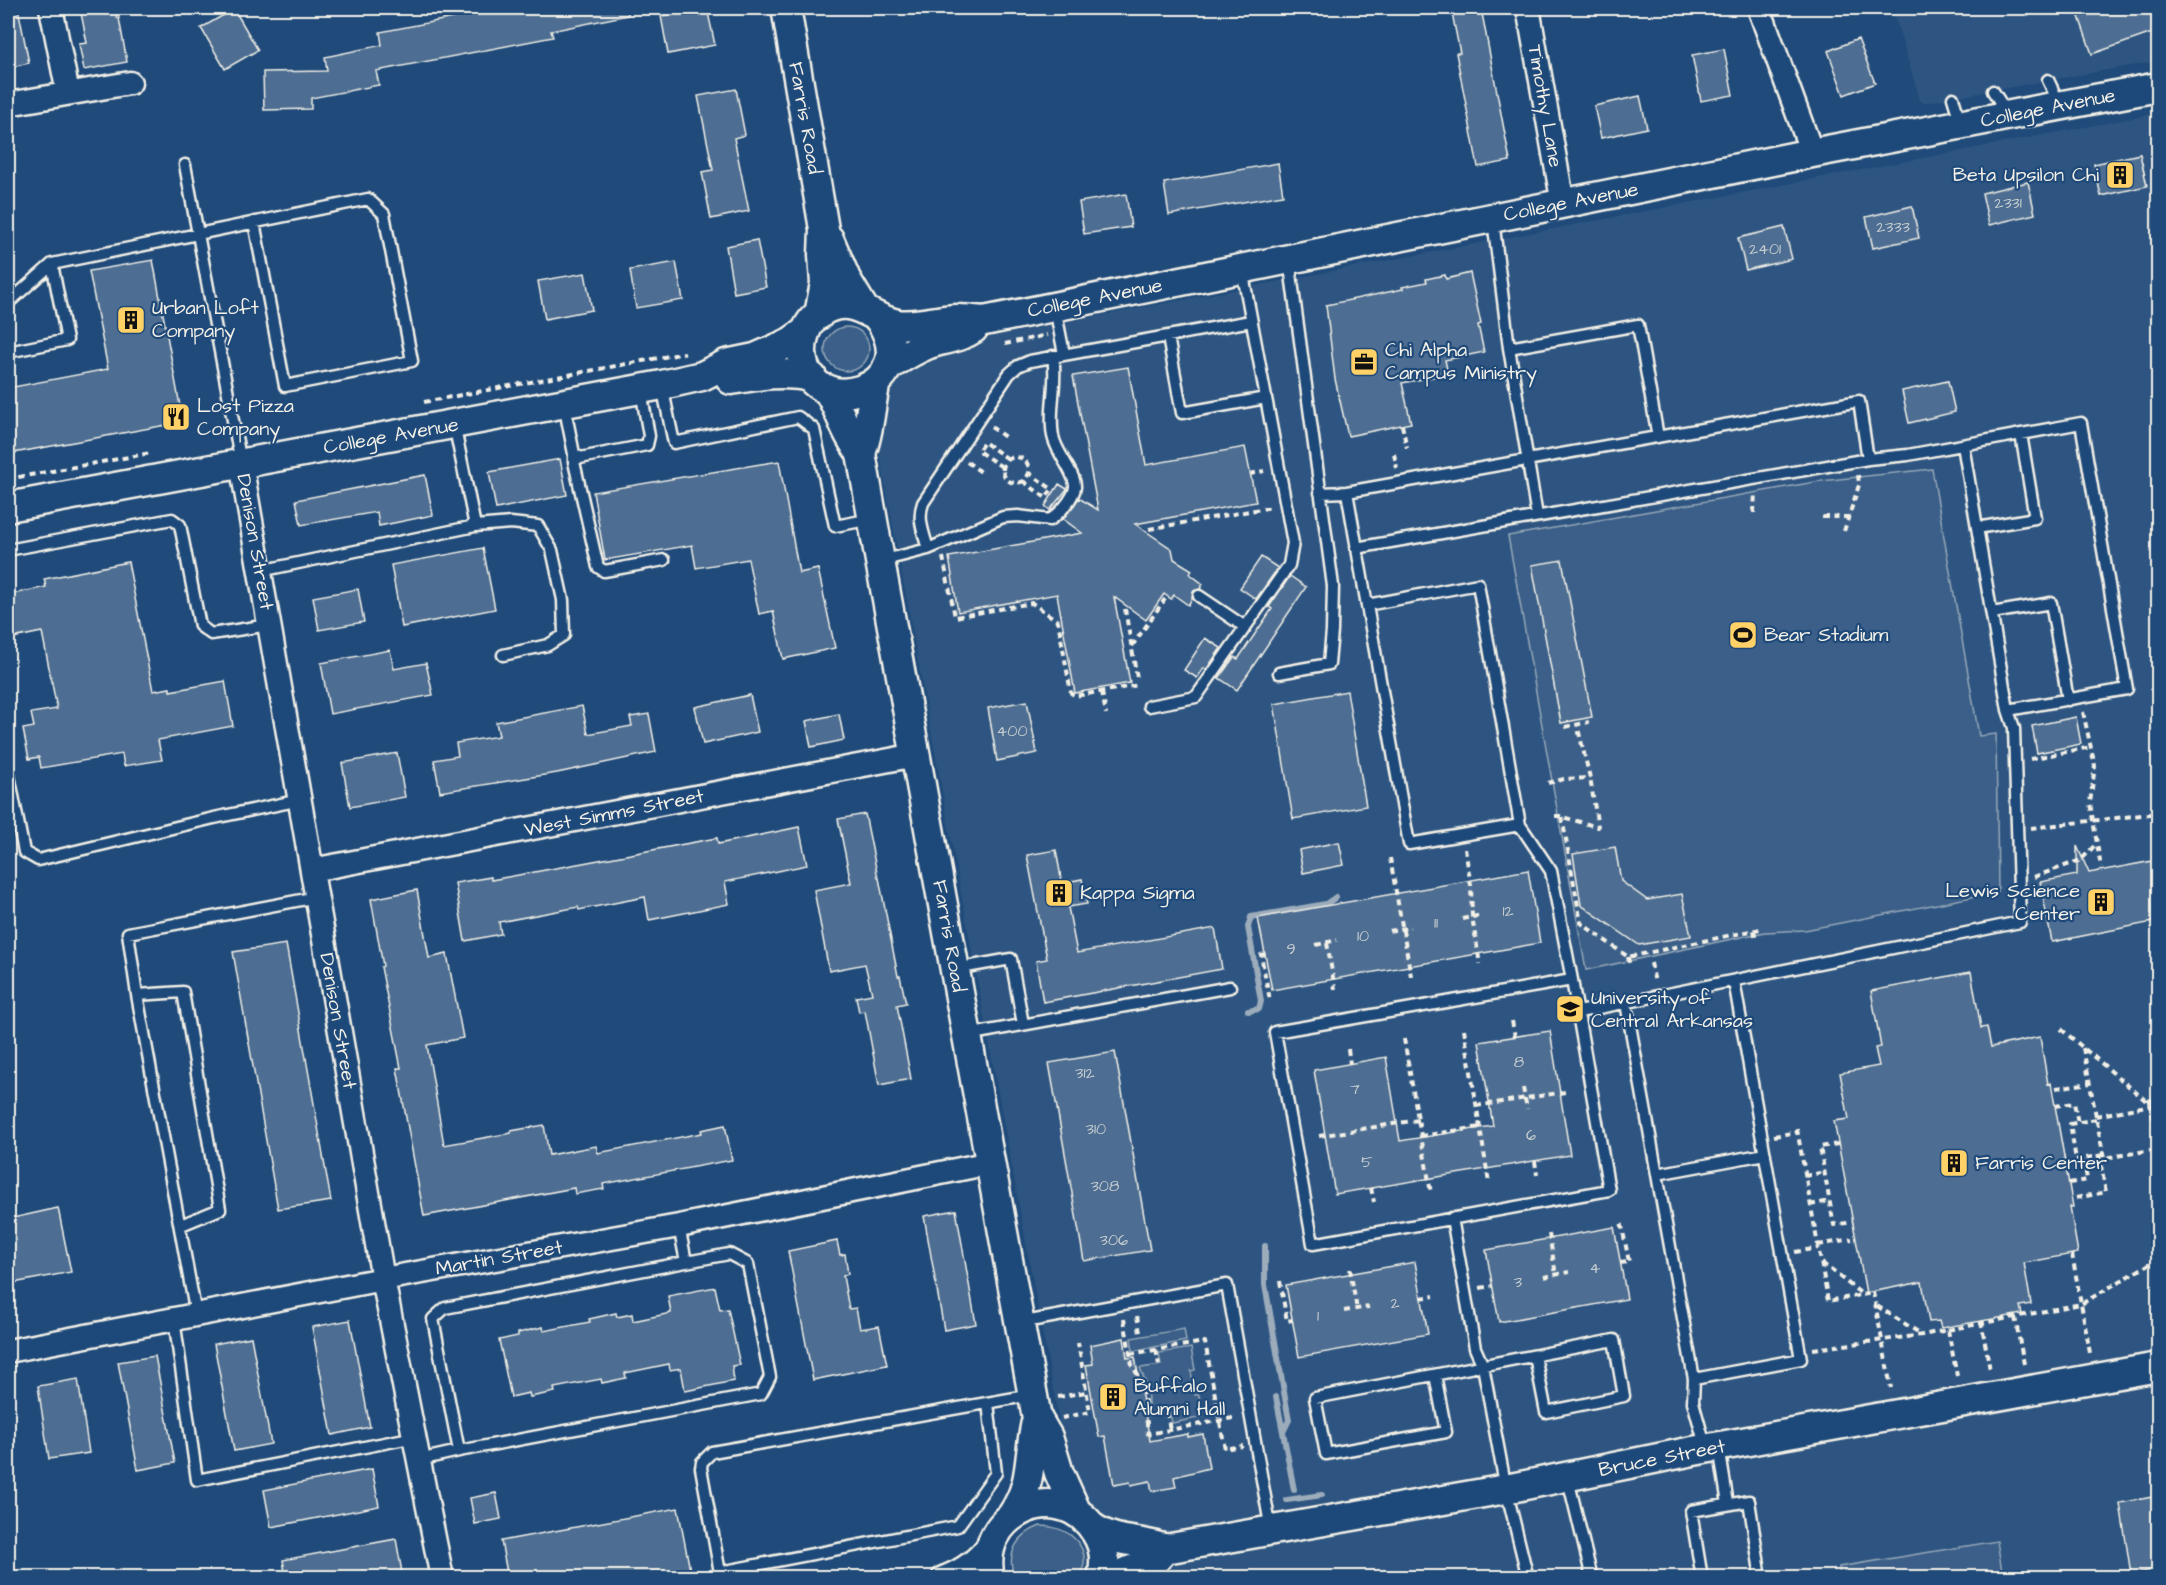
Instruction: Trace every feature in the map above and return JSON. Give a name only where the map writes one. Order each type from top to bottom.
[{"type":"street","points":[[51,8],[68,93]]},
{"type":"street","name":"Farris Road","points":[[786,8],[824,229],[825,283],[812,323]]},
{"type":"street","name":"Timothy Lane","points":[[1528,8],[1563,204]]},
{"type":"street","points":[[1759,8],[1812,153]]},
{"type":"street","points":[[8,104],[130,83]]},
{"type":"street","name":"College Avenue","points":[[872,314],[900,324],[918,325],[956,319],[984,321],[2008,115],[2054,93],[2158,87]]},
{"type":"street","name":"Farris Road","points":[[824,229],[846,279],[872,314]]},
{"type":"street","points":[[845,304],[872,314],[886,330],[890,342],[891,354],[882,374],[860,391],[848,393],[819,383],[802,356],[802,344],[812,323],[833,307],[845,304]]},
{"type":"street","name":"College Avenue","points":[[882,374],[916,349],[964,335],[984,321]]},
{"type":"street","name":"College Avenue","points":[[8,507],[652,387],[698,364],[726,364],[755,358],[773,351],[812,323]]},
{"type":"street","name":"College Avenue","points":[[698,364],[728,380],[776,373],[794,373],[819,383]]},
{"type":"street","name":"Farris Road","points":[[861,453],[867,440],[871,402],[882,374]]},
{"type":"street","name":"Farris Road","points":[[819,383],[841,412],[852,442],[861,453],[1019,1323],[1046,1407],[1048,1437],[1059,1473],[1103,1550],[1105,1563],[1102,1578]]},
{"type":"street","name":"Denison Street","points":[[241,463],[383,1279],[442,1578]]},
{"type":"street","name":"West Simms Street","points":[[312,870],[916,755]]},
{"type":"street","name":"Martin Street","points":[[8,1351],[383,1279],[679,1226],[990,1162]]},
{"type":"street","name":"Bruce Street","points":[[1012,1515],[1044,1504],[1056,1505],[1116,1539],[1150,1543],[1165,1549],[1506,1489],[1713,1448],[2158,1367]]},
{"type":"street","name":"Farris Road","points":[[992,1541],[1022,1501],[1030,1468],[1031,1439],[1046,1407]]},
{"type":"street","points":[[943,1578],[968,1567],[982,1555],[992,1541]]},
{"type":"street","points":[[990,1578],[988,1564],[992,1541]]},
{"type":"street","name":"Bruce Street","points":[[1112,1578],[1154,1560],[1165,1549]]},
{"type":"lane","points":[[1993,91],[2008,115]]},
{"type":"lane","points":[[1953,98],[1962,124]]},
{"type":"lane","points":[[185,165],[241,463]]},
{"type":"lane","points":[[8,303],[52,264],[254,222],[368,199],[384,214],[412,361],[285,386],[254,222]]},
{"type":"lane","points":[[1493,218],[1509,348],[1537,516]]},
{"type":"lane","points":[[1279,673],[1329,664],[1333,586],[1289,259]]},
{"type":"lane","points":[[8,352],[67,340],[52,264]]},
{"type":"lane","points":[[1149,706],[1196,697],[1288,565],[1293,543],[1242,269]]},
{"type":"lane","points":[[880,561],[928,549],[1004,517],[1018,516],[1050,520],[1058,514],[1074,492],[1073,477],[1059,454],[1052,434],[1051,420],[1059,355],[1055,307]]},
{"type":"lane","points":[[928,549],[920,521],[923,504],[1009,374],[1018,366],[1059,355],[1251,321]]},
{"type":"lane","points":[[1509,348],[1638,325],[1658,437]]},
{"type":"lane","points":[[1168,337],[1182,412],[1266,398]]},
{"type":"lane","points":[[574,454],[580,458],[647,445],[652,387]]},
{"type":"lane","points":[[652,387],[674,442],[798,417],[814,429],[835,526],[873,519]]},
{"type":"lane","points":[[1320,493],[1347,492],[1527,461],[1859,400],[1868,459]]},
{"type":"lane","points":[[564,404],[574,462],[598,567],[604,571],[664,560]]},
{"type":"lane","points":[[1356,548],[2081,423],[2127,689],[2008,710]]},
{"type":"lane","points":[[454,424],[475,526]]},
{"type":"lane","points":[[1977,528],[2036,518],[2020,434]]},
{"type":"lane","points":[[1579,1012],[2020,922],[2014,728],[2008,710],[1963,444]]},
{"type":"lane","points":[[1347,492],[1409,844],[1520,825]]},
{"type":"lane","points":[[8,550],[172,519],[180,525],[200,626],[212,634],[269,625]]},
{"type":"lane","points":[[260,571],[475,526],[511,523],[538,526],[552,550],[563,600],[564,635],[548,645],[503,655]]},
{"type":"lane","points":[[1367,605],[1478,584],[1520,825],[1551,871],[1579,1012],[1609,1190],[1313,1244],[1275,1032],[1572,980]]},
{"type":"lane","points":[[1199,596],[1245,627]]},
{"type":"lane","points":[[1992,613],[2051,603],[2068,700]]},
{"type":"lane","points":[[8,770],[24,852],[38,860],[300,800]]},
{"type":"lane","points":[[317,897],[128,933],[137,995],[181,1225],[197,1480],[415,1437]]},
{"type":"lane","points":[[955,969],[1011,959],[1023,1024]]},
{"type":"lane","points":[[1694,1379],[1801,1359],[1734,981]]},
{"type":"lane","points":[[966,1035],[1230,987]]},
{"type":"lane","points":[[137,995],[183,992],[220,1209],[181,1225]]},
{"type":"lane","points":[[1626,1003],[1694,1379],[1693,1402],[1713,1448],[1728,1504]]},
{"type":"lane","points":[[1657,1174],[1765,1154]]},
{"type":"lane","points":[[1452,1218],[1475,1348],[1483,1366],[1506,1489],[1528,1578]]},
{"type":"lane","points":[[679,1226],[686,1262]]},
{"type":"lane","points":[[419,1460],[760,1394],[770,1377],[748,1264],[729,1254],[445,1308],[434,1319],[459,1451]]},
{"type":"lane","points":[[1019,1323],[1227,1285],[1271,1530]]},
{"type":"lane","points":[[1435,1375],[1446,1432],[1326,1454],[1315,1398],[1614,1340],[1624,1396],[1546,1412],[1535,1356]]},
{"type":"lane","points":[[988,1403],[996,1473],[958,1526],[721,1575],[701,1468],[705,1457],[712,1452],[988,1403],[1046,1407]]},
{"type":"lane","points":[[1568,1477],[1592,1578]]},
{"type":"lane","points":[[1702,1578],[1691,1511],[1749,1501],[1761,1578]]},
{"type":"path","points":[[1001,345],[1047,336]]},
{"type":"path","points":[[424,402],[698,364]]},
{"type":"path","points":[[1402,424],[1407,448]]},
{"type":"path","points":[[989,426],[1005,436]]},
{"type":"path","points":[[984,442],[1008,459]]},
{"type":"path","points":[[978,451],[1002,467]]},
{"type":"path","points":[[8,479],[156,452]]},
{"type":"path","points":[[1394,454],[1397,469]]},
{"type":"path","points":[[1023,481],[1046,498],[1052,489],[1029,473],[1027,464],[1018,456],[1008,459],[1002,467],[1003,477],[1013,484],[1023,481],[1029,473]]},
{"type":"path","points":[[966,461],[981,472]]},
{"type":"path","points":[[1250,474],[1268,471]]},
{"type":"path","points":[[1844,531],[1859,485],[1858,475]]},
{"type":"path","points":[[1754,513],[1755,496]]},
{"type":"path","points":[[1149,529],[1272,507]]},
{"type":"path","points":[[1824,519],[1824,517],[1848,517]]},
{"type":"path","points":[[943,556],[955,617],[1032,603],[1058,621],[1071,693],[1076,696],[1138,685]]},
{"type":"path","points":[[1131,646],[1165,599]]},
{"type":"path","points":[[1125,609],[1137,678]]},
{"type":"path","points":[[1102,692],[1106,714]]},
{"type":"path","points":[[2083,712],[2095,766],[2090,803],[2101,867]]},
{"type":"path","points":[[1565,727],[1589,722]]},
{"type":"path","points":[[1555,816],[1598,827],[1590,778],[1577,724]]},
{"type":"path","points":[[2029,759],[2091,747]]},
{"type":"path","points":[[1548,783],[1564,779],[1590,778]]},
{"type":"path","points":[[2027,829],[2158,813]]},
{"type":"path","points":[[1562,817],[1581,923],[1628,957],[1630,967]]},
{"type":"path","points":[[2030,879],[2081,860],[2097,842]]},
{"type":"path","points":[[1464,844],[1480,964]]},
{"type":"path","points":[[1390,858],[1411,976]]},
{"type":"path","points":[[1462,919],[1482,915]]},
{"type":"path","points":[[1389,931],[1410,927]]},
{"type":"path","points":[[1628,957],[1760,929]]},
{"type":"path","points":[[1754,930],[1756,940]]},
{"type":"path","points":[[1317,945],[1337,940]]},
{"type":"path","points":[[1327,943],[1335,989]]},
{"type":"path","points":[[1265,954],[1261,955],[1270,1000]]},
{"type":"path","points":[[1651,963],[1655,982]]},
{"type":"path","points":[[1512,1021],[1515,1037]]},
{"type":"path","points":[[1464,1029],[1489,1183]]},
{"type":"path","points":[[2061,1029],[2151,1105],[2158,1148],[2104,1158],[2101,1156],[2076,1160],[2070,1124],[2151,1105]]},
{"type":"path","points":[[1404,1039],[1431,1193]]},
{"type":"path","points":[[1348,1048],[1350,1064]]},
{"type":"path","points":[[2076,1198],[2106,1192],[2096,1117],[2083,1048]]},
{"type":"path","points":[[2055,1088],[2090,1083]]},
{"type":"path","points":[[1523,1088],[1527,1109]]},
{"type":"path","points":[[1476,1106],[1565,1092]]},
{"type":"path","points":[[2147,1101],[2158,1099]]},
{"type":"path","points":[[2055,1106],[2074,1102],[2078,1123]]},
{"type":"path","points":[[1319,1136],[1418,1120]]},
{"type":"path","points":[[1421,1136],[1480,1127]]},
{"type":"path","points":[[1773,1136],[1797,1130],[1828,1301],[1873,1292],[1892,1388]]},
{"type":"path","points":[[1838,1144],[1820,1147],[1834,1225],[1853,1222]]},
{"type":"path","points":[[2069,1183],[2087,1180],[2084,1159]]},
{"type":"path","points":[[1535,1161],[1537,1175]]},
{"type":"path","points":[[1805,1176],[1824,1172]]},
{"type":"path","points":[[1371,1188],[1374,1202]]},
{"type":"path","points":[[1810,1204],[1830,1201]]},
{"type":"path","points":[[1620,1263],[1629,1262],[1622,1221]]},
{"type":"path","points":[[1549,1234],[1556,1275]]},
{"type":"path","points":[[1793,1252],[1852,1239]]},
{"type":"path","points":[[2072,1254],[2090,1353]]},
{"type":"path","points":[[1829,1346],[1922,1335],[2081,1304],[2158,1259]]},
{"type":"path","points":[[1821,1262],[1863,1295]]},
{"type":"path","points":[[1350,1269],[1357,1310]]},
{"type":"path","points":[[1544,1277],[1569,1272]]},
{"type":"path","points":[[1280,1281],[1287,1321],[1292,1320]]},
{"type":"path","points":[[1480,1288],[1492,1286]]},
{"type":"path","points":[[1421,1298],[1434,1296]]},
{"type":"path","points":[[1876,1306],[1922,1335]]},
{"type":"path","points":[[1344,1311],[1370,1307]]},
{"type":"path","points":[[1136,1312],[1140,1333]]},
{"type":"path","points":[[1123,1315],[1132,1365],[1143,1384],[1148,1434],[1233,1418]]},
{"type":"path","points":[[2015,1317],[2024,1364]]},
{"type":"path","points":[[1981,1322],[1990,1370]]},
{"type":"path","points":[[1948,1330],[1957,1376]]},
{"type":"path","points":[[1130,1354],[1206,1342],[1225,1449],[1247,1445]]},
{"type":"path","points":[[1046,1407],[1090,1412],[1078,1343]]},
{"type":"path","points":[[1156,1350],[1159,1365]]},
{"type":"path","points":[[1046,1407],[1086,1392]]},
{"type":"path","points":[[1167,1412],[1170,1430]]},
{"type":"shaded area","points":[[1892,8],[2158,8],[2158,61],[1923,103],[1920,100]]},
{"type":"shaded area","name":"University of Central Arkansas","points":[[2158,113],[2158,1577],[1088,1577],[877,440],[888,384],[924,352],[946,345]]},
{"type":"shaded area","points":[[847,327],[856,328],[863,333],[868,340],[868,358],[863,365],[856,370],[847,371],[838,370],[831,365],[826,358],[825,349],[826,340],[831,333],[838,328]]},
{"type":"shaded area","name":"Bear Stadium","points":[[1932,469],[1979,736],[1996,734],[1998,892],[1805,930],[1765,932],[1586,970],[1508,536],[1821,481]]},
{"type":"shaded area","points":[[1184,1329],[1186,1341],[1133,1351],[1131,1338]]},
{"type":"shaded area","points":[[1191,1348],[1195,1370],[1191,1371],[1195,1395],[1199,1395],[1203,1417],[1172,1423],[1170,1412],[1149,1416],[1147,1386],[1140,1368],[1161,1365],[1159,1353]]},
{"type":"shaded area","points":[[1040,1526],[1060,1530],[1076,1540],[1084,1556],[1080,1577],[1014,1577],[1011,1560],[1015,1546],[1025,1534]]},
{"type":"shaded area","points":[[1997,1541],[2003,1577],[1840,1577],[1839,1567]]},
{"type":"building","points":[[8,8],[18,8],[29,63],[8,68]]},
{"type":"building","points":[[80,8],[115,8],[127,62],[84,70],[79,44],[87,43]]},
{"type":"building","points":[[505,8],[628,8],[628,15],[551,31],[553,37],[376,71],[379,85],[311,98],[311,109],[264,110],[263,72],[327,71],[325,57],[382,45],[380,32]]},
{"type":"building","points":[[707,8],[715,45],[668,54],[661,16]]},
{"type":"building","points":[[1451,8],[1481,8],[1510,161],[1478,167],[1456,53],[1460,53]]},
{"type":"building","points":[[2076,8],[2158,8],[2158,31],[2092,54]]},
{"type":"building","points":[[234,9],[258,50],[225,69],[201,28]]},
{"type":"building","points":[[1858,39],[1875,83],[1844,95],[1828,51]]},
{"type":"building","points":[[1724,49],[1733,95],[1701,101],[1692,55]]},
{"type":"building","points":[[736,89],[745,135],[734,138],[749,211],[711,219],[702,172],[713,170],[698,96]]},
{"type":"building","points":[[1640,96],[1647,128],[1601,138],[1594,106]]},
{"type":"building","name":"Beta Upsilon Chi","points":[[2140,154],[2147,186],[2101,196],[2094,164]]},
{"type":"building","points":[[1278,163],[1283,195],[1169,215],[1164,183]]},
{"type":"building","points":[[2028,182],[2035,214],[1989,225],[1982,193]]},
{"type":"building","points":[[1126,194],[1131,227],[1084,234],[1079,202]]},
{"type":"building","points":[[1912,206],[1919,238],[1873,248],[1866,217]]},
{"type":"building","points":[[1784,227],[1792,259],[1746,270],[1738,238]]},
{"type":"building","points":[[757,240],[766,287],[734,293],[726,246]]},
{"type":"building","name":"Urban Loft Company","points":[[153,260],[183,422],[8,454],[8,388],[108,369],[89,271]]},
{"type":"building","points":[[676,262],[683,300],[636,308],[630,270]]},
{"type":"building","points":[[585,273],[592,310],[545,319],[538,281]]},
{"type":"building","points":[[1470,273],[1481,324],[1478,325],[1484,352],[1445,360],[1448,374],[1402,383],[1411,423],[1348,436],[1335,379],[1326,305],[1403,289],[1402,287],[1427,282],[1426,279],[1445,275],[1446,279]]},
{"type":"building","points":[[1128,367],[1146,465],[1245,447],[1256,502],[1135,524],[1172,549],[1174,559],[1192,570],[1190,574],[1203,584],[1200,589],[1193,591],[1188,605],[1174,595],[1171,599],[1164,594],[1146,620],[1114,597],[1130,683],[1075,693],[1057,594],[958,612],[949,557],[1082,533],[1063,519],[1079,498],[1098,510],[1073,376]]},
{"type":"building","points":[[1948,381],[1955,412],[1909,423],[1902,391]]},
{"type":"building","points":[[560,459],[567,495],[496,509],[489,472]]},
{"type":"building","points":[[779,461],[799,573],[818,569],[835,648],[783,659],[773,611],[759,614],[748,559],[696,568],[692,545],[605,560],[593,492]]},
{"type":"building","points":[[425,475],[433,515],[379,526],[377,512],[301,525],[296,500]]},
{"type":"building","points":[[1059,484],[1067,489],[1050,510],[1045,506]]},
{"type":"building","points":[[483,548],[495,609],[402,627],[391,565]]},
{"type":"building","points":[[1261,557],[1278,568],[1256,599],[1240,588]]},
{"type":"building","points":[[1562,560],[1592,717],[1561,723],[1532,565]]},
{"type":"building","points":[[128,562],[153,691],[170,688],[170,691],[225,681],[233,726],[158,740],[162,760],[124,766],[122,754],[41,768],[39,757],[29,759],[23,729],[34,727],[31,713],[57,709],[42,632],[8,639],[8,595],[46,587],[44,579]]},
{"type":"building","points":[[1290,576],[1306,587],[1237,690],[1219,678],[1234,657],[1238,659],[1272,609],[1269,607]]},
{"type":"building","points":[[358,589],[364,622],[319,630],[313,597]]},
{"type":"building","points":[[1205,638],[1221,648],[1206,670],[1204,668],[1197,678],[1184,670]]},
{"type":"building","points":[[390,650],[394,669],[426,663],[433,695],[330,714],[321,663]]},
{"type":"building","points":[[1347,691],[1366,806],[1293,819],[1274,704]]},
{"type":"building","points":[[750,695],[758,732],[703,744],[695,707]]},
{"type":"building","points":[[1027,701],[1037,753],[997,761],[988,708]]},
{"type":"building","points":[[582,706],[588,734],[632,726],[630,717],[649,714],[656,752],[557,773],[440,792],[434,760],[458,756],[456,743],[499,736],[496,722]]},
{"type":"building","points":[[839,714],[844,740],[811,747],[806,721]]},
{"type":"building","points":[[2076,717],[2081,744],[2037,753],[2032,726]]},
{"type":"building","points":[[397,753],[405,797],[350,807],[342,763]]},
{"type":"building","points":[[865,814],[898,976],[900,976],[906,1003],[897,1005],[911,1079],[879,1085],[865,1011],[859,1012],[856,997],[872,994],[865,964],[829,971],[814,890],[851,883],[838,819]]},
{"type":"building","points":[[799,827],[807,865],[725,882],[729,904],[649,920],[645,897],[499,922],[501,934],[465,941],[455,883],[491,877],[491,880],[717,838],[718,844]]},
{"type":"building","points":[[1339,842],[1344,865],[1303,873],[1299,850]]},
{"type":"building","name":"Lewis Science Center","points":[[2077,846],[2089,873],[2158,860],[2158,921],[2052,942],[2040,882],[2077,875]]},
{"type":"building","points":[[1615,847],[1621,881],[1647,900],[1682,894],[1691,936],[1639,945],[1581,905],[1573,854]]},
{"type":"building","points":[[1056,850],[1062,883],[1082,879],[1087,904],[1068,907],[1077,953],[1215,928],[1222,969],[1043,1002],[1036,961],[1047,959],[1027,855]]},
{"type":"building","points":[[1528,870],[1540,943],[1272,990],[1258,918]]},
{"type":"building","points":[[417,890],[429,958],[447,954],[463,1038],[427,1045],[444,1145],[544,1125],[549,1155],[596,1146],[598,1153],[702,1133],[701,1130],[725,1125],[732,1160],[603,1184],[604,1189],[575,1194],[574,1188],[424,1216],[397,1068],[401,1068],[381,967],[383,966],[371,899]]},
{"type":"building","points":[[286,944],[331,1201],[278,1209],[233,952]]},
{"type":"building","name":"Farris Center","points":[[1971,972],[1981,1028],[1987,1027],[1991,1047],[2040,1037],[2048,1084],[2051,1083],[2073,1207],[2070,1207],[2078,1253],[2024,1263],[2031,1304],[2020,1306],[2022,1314],[1941,1328],[1939,1321],[1929,1322],[1922,1282],[1866,1293],[1834,1121],[1849,1119],[1840,1073],[1879,1066],[1875,1048],[1881,1047],[1871,991]]},
{"type":"building","points":[[1550,1031],[1570,1155],[1335,1194],[1314,1070],[1386,1057],[1400,1141],[1493,1126],[1479,1042]]},
{"type":"building","points":[[1115,1052],[1150,1250],[1084,1261],[1049,1063]]},
{"type":"building","points":[[58,1208],[71,1272],[8,1284],[8,1219]]},
{"type":"building","points":[[956,1210],[976,1324],[944,1330],[924,1216]]},
{"type":"building","points":[[1614,1227],[1627,1299],[1499,1322],[1486,1250]]},
{"type":"building","points":[[837,1241],[840,1255],[845,1254],[848,1274],[843,1276],[849,1309],[856,1308],[860,1329],[879,1326],[887,1365],[813,1380],[788,1251]]},
{"type":"building","points":[[1415,1262],[1428,1334],[1299,1357],[1286,1285]]},
{"type":"building","points":[[715,1287],[720,1310],[728,1309],[740,1365],[732,1366],[734,1381],[685,1391],[681,1368],[670,1370],[669,1364],[625,1373],[626,1378],[602,1383],[601,1379],[554,1388],[555,1392],[530,1397],[529,1393],[511,1397],[499,1340],[543,1327],[544,1331],[590,1322],[589,1319],[616,1313],[617,1317],[632,1314],[633,1321],[671,1313],[668,1296]]},
{"type":"building","points":[[350,1320],[370,1427],[332,1435],[312,1327]]},
{"type":"building","points":[[251,1337],[271,1444],[234,1451],[214,1344]]},
{"type":"building","name":"Buffalo Alumni Hall","points":[[1124,1338],[1127,1358],[1135,1357],[1150,1441],[1188,1434],[1188,1437],[1203,1434],[1209,1468],[1174,1477],[1176,1487],[1152,1491],[1150,1481],[1131,1485],[1130,1482],[1114,1485],[1105,1436],[1099,1437],[1086,1365],[1093,1364],[1090,1345]]},
{"type":"building","points":[[155,1356],[175,1463],[138,1470],[118,1362]]},
{"type":"building","points":[[78,1379],[89,1453],[49,1459],[38,1386]]},
{"type":"building","points":[[372,1469],[379,1506],[271,1527],[264,1490]]},
{"type":"building","points":[[496,1493],[501,1519],[475,1524],[470,1498]]},
{"type":"building","points":[[2158,1496],[2158,1569],[2131,1574],[2120,1503]]},
{"type":"building","points":[[678,1508],[690,1570],[649,1578],[508,1578],[501,1541]]},
{"type":"building","points":[[396,1539],[403,1578],[286,1578],[283,1560]]},
{"type":"waterway","points":[[1248,1011],[1259,1009],[1261,1001],[1248,927],[1251,917],[1326,904],[1336,897]]},
{"type":"waterway","points":[[1265,1246],[1265,1285],[1289,1420],[1283,1432],[1294,1490]]},
{"type":"waterway","points":[[1276,1397],[1283,1432]]},
{"type":"waterway","points":[[1287,1500],[1322,1495]]},
{"type":"place","name":"Beta Upsilon Chi","points":[[2120,175]]},
{"type":"place","name":"Urban Loft Company","points":[[131,320]]},
{"type":"place","name":"Chi Alpha Campus Ministry","points":[[1364,362]]},
{"type":"place","name":"Lost Pizza Company","points":[[176,417]]},
{"type":"place","name":"Bear Stadium","points":[[1743,635]]},
{"type":"place","name":"Kappa Sigma","points":[[1059,893]]},
{"type":"place","name":"Lewis Science Center","points":[[2101,902]]},
{"type":"place","name":"University of Central Arkansas","points":[[1570,1009]]},
{"type":"place","name":"Farris Center","points":[[1954,1163]]},
{"type":"place","name":"Buffalo Alumni Hall","points":[[1113,1397]]}]
